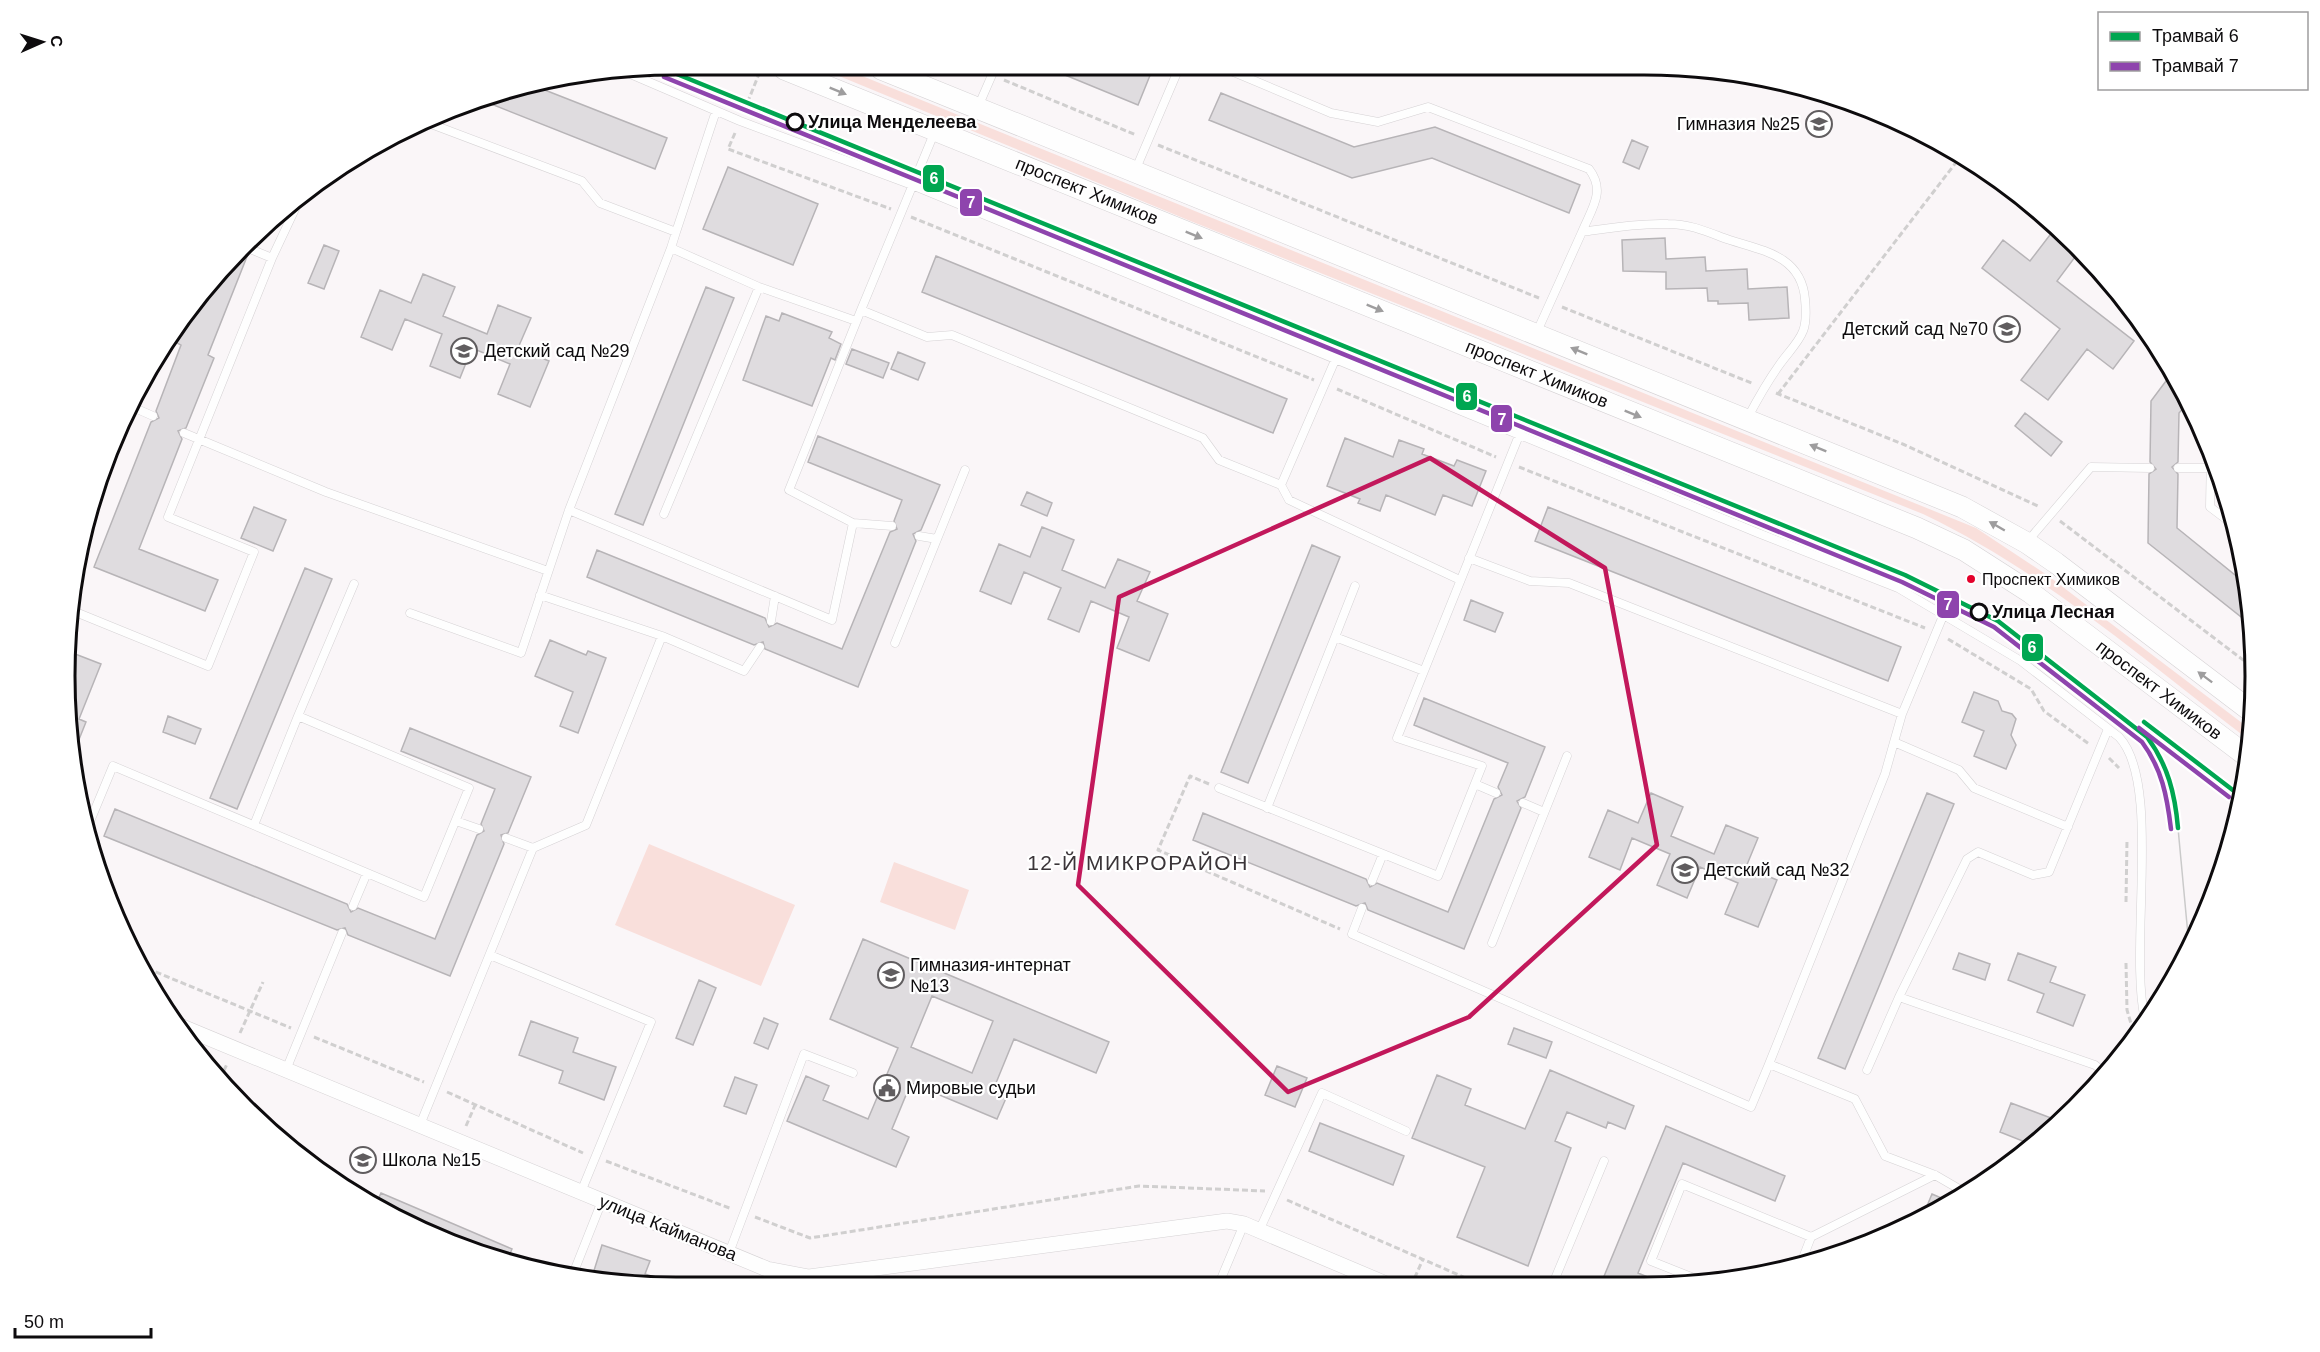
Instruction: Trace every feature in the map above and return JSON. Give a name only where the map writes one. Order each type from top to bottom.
[{"type":"main road","name":"проспект Химиков","points":[[799,75],[1917,528],[1964,550],[2031,593],[2240,751]]},
{"type":"main road","name":"проспект Химиков","points":[[921,76],[978,108],[1134,173],[1924,491],[1982,517],[2027,543],[2244,706]]},
{"type":"street","name":"улица Кайманова","points":[[191,1031],[767,1269],[809,1277],[1227,1221],[1244,1224],[1370,1277]]},
{"type":"lane","points":[[978,108],[991,75]]},
{"type":"lane","points":[[1134,173],[1176,75]]},
{"type":"lane","points":[[1241,75],[1331,113],[1378,122],[1428,107],[1589,169],[1597,179],[1599,189],[1536,334]]},
{"type":"lane","points":[[635,76],[716,111],[912,184],[1758,533],[1898,588],[2021,662],[2126,744],[2139,781],[2139,986],[2144,1011]]},
{"type":"lane","points":[[410,613],[521,653],[568,510],[676,232],[716,111]]},
{"type":"lane","points":[[435,126],[582,181],[600,203],[676,232]]},
{"type":"lane","points":[[892,526],[853,523],[789,490],[935,130]]},
{"type":"lane","points":[[78,613],[208,666],[254,552],[168,517],[272,258],[293,213]]},
{"type":"lane","points":[[1582,232],[1632,225],[1670,224],[1699,227],[1784,258],[1796,272],[1804,289],[1806,316],[1803,331],[1763,388],[1747,420]]},
{"type":"lane","points":[[670,248],[759,287],[856,321]]},
{"type":"lane","points":[[252,250],[272,258]]},
{"type":"lane","points":[[664,514],[759,287]]},
{"type":"lane","points":[[861,310],[927,337],[952,335],[1203,438],[1219,460],[1281,485],[1289,500],[1461,580]]},
{"type":"lane","points":[[1281,485],[1336,358]]},
{"type":"lane","points":[[137,409],[153,416]]},
{"type":"lane","points":[[184,433],[326,492],[548,571]]},
{"type":"lane","points":[[1219,788],[1438,876],[1482,766],[1397,738],[1520,433]]},
{"type":"lane","points":[[2027,543],[2091,467],[2150,468]]},
{"type":"lane","points":[[2178,468],[2207,468]]},
{"type":"lane","points":[[895,643],[965,470]]},
{"type":"lane","points":[[2211,477],[2210,507],[2224,518]]},
{"type":"lane","points":[[568,510],[832,620],[853,523]]},
{"type":"lane","points":[[919,536],[937,539]]},
{"type":"lane","points":[[1469,558],[1530,581],[1569,583],[1902,714]]},
{"type":"lane","points":[[254,825],[354,584]]},
{"type":"lane","points":[[1267,808],[1355,586]]},
{"type":"lane","points":[[540,595],[662,636],[744,671],[760,647]]},
{"type":"lane","points":[[771,621],[775,596]]},
{"type":"lane","points":[[1362,908],[1352,934],[1751,1107],[1886,774],[1902,714],[1943,616]]},
{"type":"lane","points":[[506,838],[533,848],[586,825],[662,636]]},
{"type":"lane","points":[[1335,637],[1424,671]]},
{"type":"lane","points":[[92,817],[113,766],[423,897],[470,788],[298,716]]},
{"type":"lane","points":[[1867,1070],[1899,997],[1967,859],[1978,852],[2032,875],[2049,872],[2108,729]]},
{"type":"lane","points":[[1894,742],[1959,770],[1974,788],[2068,827]]},
{"type":"lane","points":[[1492,943],[1567,756]]},
{"type":"lane","points":[[1475,784],[1496,793]]},
{"type":"lane","points":[[1523,803],[1544,812]]},
{"type":"lane","points":[[456,820],[479,829]]},
{"type":"lane","points":[[420,1125],[533,848]]},
{"type":"lane","points":[[1372,881],[1383,854]]},
{"type":"lane","points":[[353,906],[367,873]]},
{"type":"lane","points":[[286,1070],[342,933]]},
{"type":"lane","points":[[490,955],[651,1022],[581,1192]]},
{"type":"lane","points":[[1899,997],[2073,1056],[2099,1068]]},
{"type":"lane","points":[[197,1039],[199,1034]]},
{"type":"lane","points":[[729,1253],[804,1054],[853,1073]]},
{"type":"lane","points":[[1769,1064],[1855,1099],[1885,1156],[1935,1175],[1957,1188]]},
{"type":"lane","points":[[1259,1231],[1322,1093],[1406,1131]]},
{"type":"lane","points":[[1556,1277],[1604,1161]]},
{"type":"lane","points":[[1804,1256],[1811,1237],[1935,1175]]},
{"type":"lane","points":[[1688,1276],[1651,1261],[1682,1184],[1811,1237]]},
{"type":"lane","points":[[575,1268],[602,1201]]},
{"type":"lane","points":[[1222,1277],[1244,1224]]},
{"type":"path","points":[[1002,75],[1148,141],[1778,394],[1915,450],[2032,502],[2245,661]]},
{"type":"path","points":[[728,149],[900,212],[1325,384],[1508,462],[1936,632],[2031,689],[2044,711],[2118,765],[2123,775]]},
{"type":"path","points":[[1778,394],[1956,163]]},
{"type":"path","points":[[1219,788],[1190,776],[1158,850],[1352,934]]},
{"type":"path","points":[[2126,905],[2127,833]]},
{"type":"path","points":[[2126,952],[2127,1011],[2132,1027]]},
{"type":"path","points":[[153,971],[436,1087],[595,1157],[810,1238],[1139,1186],[1260,1188],[1464,1277]]},
{"type":"path","points":[[224,1071],[263,982]]},
{"type":"path","points":[[1416,1277],[1423,1259]]},
{"type":"highlighted area","points":[[1430,458],[1605,568],[1657,845],[1469,1017],[1288,1092],[1078,885],[1119,597]]},
{"type":"shaded area","points":[[837,75],[860,75],[1976,528],[2047,575],[2243,724],[2242,735],[2051,589],[2010,562],[1923,514],[1188,220]]},
{"type":"shaded area","points":[[649,844],[795,905],[761,986],[615,925]]},
{"type":"shaded area","points":[[894,862],[969,890],[955,930],[880,902]]},
{"type":"building","points":[[1065,75],[1150,75],[1138,105]]},
{"type":"building","points":[[545,90],[667,138],[655,169],[492,104]]},
{"type":"building","points":[[1221,93],[1354,147],[1435,127],[1580,185],[1569,213],[1432,158],[1352,178],[1209,120]]},
{"type":"building","points":[[1632,140],[1648,147],[1639,169],[1623,162]]},
{"type":"building","points":[[728,167],[818,204],[793,265],[703,229]]},
{"type":"building","points":[[2051,234],[2075,257],[2057,281],[2134,341],[2113,369],[2087,349],[2048,400],[2021,380],[2060,329],[1982,268],[2003,240],[2030,261]]},
{"type":"building","points":[[1665,238],[1666,259],[1705,257],[1706,271],[1747,269],[1748,289],[1787,287],[1789,318],[1749,320],[1748,303],[1718,304],[1718,301],[1708,301],[1707,288],[1666,289],[1666,272],[1623,271],[1622,240]]},
{"type":"building","points":[[324,245],[339,251],[324,289],[308,283]]},
{"type":"building","points":[[248,254],[208,355],[214,358],[186,428],[178,431],[182,439],[139,549],[218,580],[205,611],[94,567],[151,422],[159,418],[156,411],[181,345],[176,342],[199,310]]},
{"type":"building","points":[[936,256],[1287,399],[1273,433],[922,292]]},
{"type":"building","points":[[423,274],[455,287],[443,316],[487,334],[498,305],[531,318],[518,348],[549,361],[530,407],[498,394],[510,364],[472,348],[460,378],[430,366],[442,334],[405,319],[392,350],[361,337],[380,290],[411,303]]},
{"type":"building","points":[[706,287],[734,298],[643,525],[615,514]]},
{"type":"building","points":[[782,313],[832,332],[829,338],[841,344],[835,360],[831,358],[812,406],[743,380],[766,316],[779,321]]},
{"type":"building","points":[[852,349],[889,363],[883,378],[846,364]]},
{"type":"building","points":[[898,352],[925,363],[918,380],[891,369]]},
{"type":"building","points":[[2166,380],[2183,409],[2179,413],[2178,462],[2172,467],[2178,474],[2177,528],[2236,576],[2242,618],[2148,543],[2149,474],[2156,469],[2150,462],[2151,401]]},
{"type":"building","points":[[2025,413],[2062,442],[2051,456],[2015,426]]},
{"type":"building","points":[[818,436],[940,485],[921,530],[913,534],[916,541],[858,687],[765,649],[763,642],[754,645],[587,577],[597,550],[765,618],[769,627],[777,623],[842,649],[890,532],[897,529],[894,521],[902,500],[808,462]]},
{"type":"building","points":[[1345,438],[1393,457],[1399,440],[1424,449],[1422,454],[1454,466],[1457,460],[1486,471],[1472,506],[1443,495],[1435,515],[1386,495],[1380,511],[1358,503],[1360,499],[1327,486]]},
{"type":"building","points":[[1027,492],[1052,503],[1047,516],[1021,505]]},
{"type":"building","points":[[254,507],[286,520],[273,551],[241,538]]},
{"type":"building","points":[[1548,507],[1901,647],[1888,681],[1535,541]]},
{"type":"building","points":[[1042,527],[1074,540],[1062,570],[1105,588],[1118,559],[1150,572],[1137,601],[1168,614],[1149,661],[1117,648],[1129,617],[1091,601],[1079,632],[1048,619],[1061,588],[1024,572],[1011,604],[980,591],[999,544],[1030,557]]},
{"type":"building","points":[[1312,545],[1340,557],[1248,783],[1221,772]]},
{"type":"building","points":[[305,568],[332,579],[237,809],[210,798]]},
{"type":"building","points":[[1471,600],[1503,613],[1495,632],[1464,620]]},
{"type":"building","points":[[550,640],[586,655],[588,651],[606,658],[578,733],[560,726],[573,692],[535,676]]},
{"type":"building","points":[[76,654],[101,664],[79,719],[86,722],[79,740]]},
{"type":"building","points":[[1974,692],[1998,701],[2002,711],[2012,714],[2016,719],[2011,735],[2016,745],[2006,769],[1974,756],[1984,731],[1962,722]]},
{"type":"building","points":[[1424,698],[1545,747],[1525,797],[1517,801],[1521,808],[1464,949],[1368,910],[1365,903],[1356,906],[1193,840],[1203,813],[1366,879],[1370,887],[1377,883],[1448,912],[1494,799],[1502,795],[1498,787],[1508,763],[1414,725]]},
{"type":"building","points":[[168,716],[201,729],[195,744],[163,732]]},
{"type":"building","points":[[410,728],[531,777],[508,833],[501,835],[504,844],[450,976],[348,935],[345,928],[337,930],[104,836],[115,809],[347,904],[351,912],[358,908],[435,939],[477,835],[484,831],[481,824],[495,789],[401,751]]},
{"type":"building","points":[[1651,793],[1683,807],[1671,836],[1714,854],[1726,825],[1758,838],[1746,867],[1777,880],[1758,927],[1725,914],[1738,883],[1700,867],[1687,898],[1657,885],[1670,854],[1632,838],[1620,870],[1589,857],[1608,810],[1638,823]]},
{"type":"building","points":[[1927,793],[1954,804],[1845,1069],[1818,1058]]},
{"type":"building","points":[[863,939],[1109,1042],[1096,1073],[1014,1039],[996,1083],[1010,1089],[997,1119],[911,1083],[892,1129],[909,1137],[896,1167],[787,1121],[806,1076],[829,1086],[823,1100],[868,1119],[898,1048],[830,1019]],"holes":[[[932,996],[993,1021],[972,1073],[911,1047]]]},
{"type":"building","points":[[1959,953],[1990,964],[1985,980],[1953,969]]},
{"type":"building","points":[[2018,953],[2056,967],[2050,982],[2085,995],[2073,1026],[2037,1012],[2044,994],[2008,980]]},
{"type":"building","points":[[699,980],[716,988],[693,1045],[676,1038]]},
{"type":"building","points":[[764,1018],[778,1024],[768,1049],[754,1043]]},
{"type":"building","points":[[531,1021],[578,1038],[573,1052],[616,1067],[604,1100],[559,1083],[563,1071],[519,1055]]},
{"type":"building","points":[[1514,1028],[1552,1042],[1546,1058],[1508,1044]]},
{"type":"building","points":[[1277,1066],[1307,1078],[1295,1107],[1265,1095]]},
{"type":"building","points":[[1550,1070],[1634,1106],[1625,1129],[1608,1122],[1606,1128],[1567,1112],[1555,1141],[1571,1148],[1528,1266],[1457,1237],[1485,1167],[1412,1138],[1437,1075],[1471,1089],[1465,1105],[1525,1129]]},
{"type":"building","points":[[735,1077],[757,1085],[746,1114],[724,1106]]},
{"type":"building","points":[[2011,1103],[2051,1118],[2024,1142],[2000,1132]]},
{"type":"building","points":[[1320,1123],[1404,1156],[1393,1185],[1309,1151]]},
{"type":"building","points":[[1666,1126],[1785,1176],[1775,1201],[1683,1163],[1638,1273],[1647,1277],[1604,1277]]},
{"type":"building","points":[[381,1193],[512,1249],[510,1254],[446,1231],[379,1198]]},
{"type":"building","points":[[1932,1194],[1941,1198],[1927,1205]]},
{"type":"building","points":[[602,1245],[650,1261],[645,1274],[652,1276],[637,1276],[594,1271]]},
{"type":"tram line","name":"6","points":[[679,75],[1905,575],[1998,621],[2147,737],[2160,758],[2169,780],[2178,828]]},
{"type":"tram line","name":"7","points":[[664,77],[1902,582],[1994,627],[2142,742],[2159,773],[2168,805],[2171,829]]},
{"type":"tram line","name":"6","points":[[2144,722],[2233,791]]},
{"type":"tram line","name":"7","points":[[2139,728],[2229,797]]},
{"type":"tram line","points":[[2178,828],[2188,932]]},
{"type":"place","name":"Улица Менделеева","points":[[795,122]]},
{"type":"place","name":"Гимназия №25","points":[[1819,124]]},
{"type":"place","name":"Детский сад №70","points":[[2007,329]]},
{"type":"place","name":"Детский сад №29","points":[[464,351]]},
{"type":"place","name":"Проспект Химиков","points":[[1971,579]]},
{"type":"place","name":"Улица Лесная","points":[[1979,612]]},
{"type":"place","name":"Детский сад №32","points":[[1685,870]]},
{"type":"place","name":"Гимназия-интернат №13","points":[[891,975]]},
{"type":"place","name":"Мировые судьи","points":[[887,1088]]},
{"type":"place","name":"Школа №15","points":[[363,1160]]},
{"type":"district","name":"12-Й МИКРОРАЙОН","points":[[1138,862]]}]
